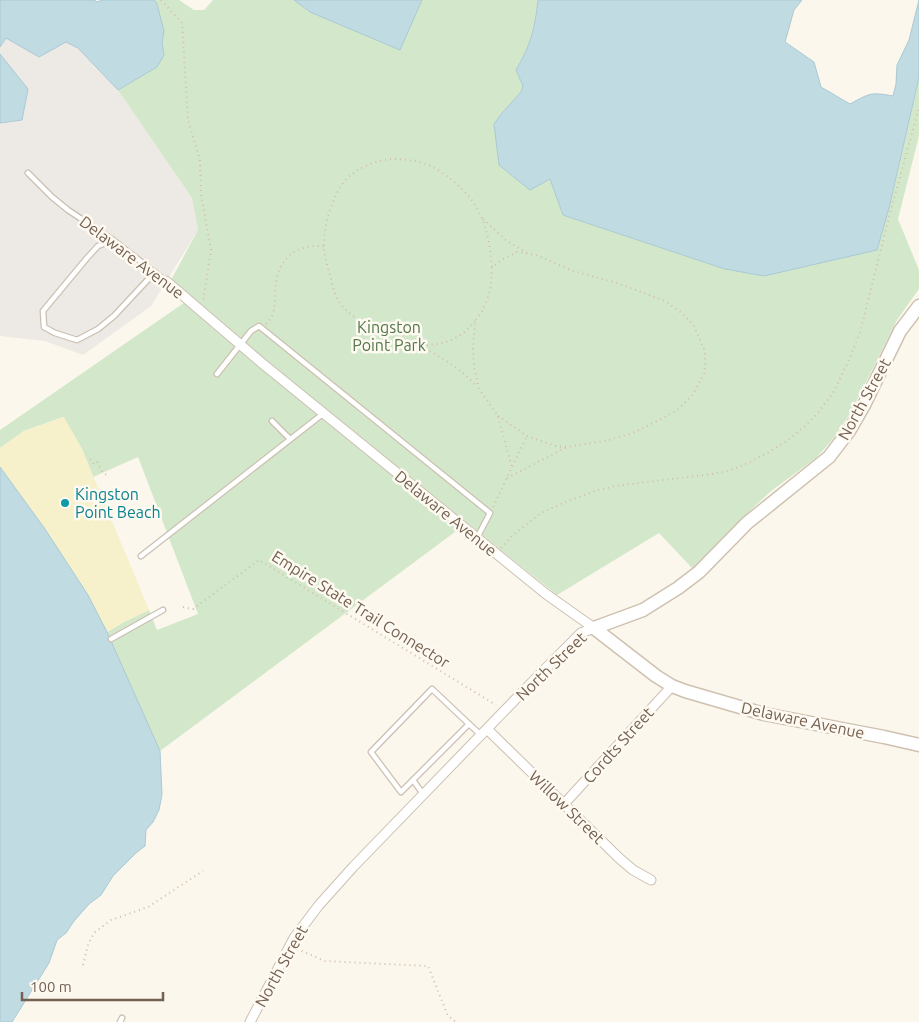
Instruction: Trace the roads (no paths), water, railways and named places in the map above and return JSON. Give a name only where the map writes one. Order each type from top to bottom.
[{"type":"street","name":"Delaware Avenue","points":[[166,281],[241,345],[546,594],[672,686],[764,714],[919,745]]},
{"type":"street","name":"North Street","points":[[250,1022],[290,946],[318,905],[423,794],[581,633],[642,610],[678,588],[699,572],[746,523],[829,457],[849,432],[900,331],[919,306]]},
{"type":"street","name":"Cordts Street","points":[[564,804],[672,686]]},
{"type":"street","name":"Willow Street","points":[[484,732],[564,804],[619,858],[633,870],[651,880]]},
{"type":"lane","name":"Delaware Avenue","points":[[28,173],[68,210],[113,240],[166,281]]},
{"type":"lane","points":[[113,240],[98,246],[44,311],[44,327],[55,334],[77,340],[98,329],[114,316],[155,272]]},
{"type":"lane","points":[[217,374],[251,332],[259,326],[490,513],[478,538]]},
{"type":"lane","points":[[141,556],[324,413]]},
{"type":"lane","points":[[272,420],[290,439]]},
{"type":"lane","points":[[110,639],[163,610]]},
{"type":"lane","points":[[469,724],[401,792],[370,752],[432,689],[469,724],[484,732]]},
{"type":"lane","points":[[413,780],[423,794]]},
{"type":"water","points":[[0,0],[95,0],[97,2],[102,0],[154,0],[157,4],[164,31],[162,43],[164,55],[157,67],[118,90],[78,48],[66,42],[39,57],[6,38],[0,47]]},
{"type":"water","points":[[294,0],[422,0],[400,50],[310,12]]},
{"type":"water","points":[[538,0],[802,0],[794,10],[785,42],[814,62],[821,87],[850,104],[871,94],[893,96],[897,65],[909,40],[919,0],[919,77],[889,208],[877,250],[764,276],[725,269],[563,215],[550,179],[530,190],[499,165],[494,124],[521,92],[523,86],[516,70],[532,36]]},
{"type":"water","points":[[0,54],[28,89],[22,120],[0,123]]},
{"type":"water","points":[[0,467],[45,529],[88,595],[107,632],[160,751],[162,794],[159,810],[153,822],[146,830],[145,846],[113,876],[101,895],[89,904],[66,933],[57,940],[49,963],[12,1022],[0,1022]]},
{"type":"place","name":"Kingston Point Beach","points":[[65,503]]},
{"type":"park label","name":"Kingston Point Park","points":[[389,336]]}]
